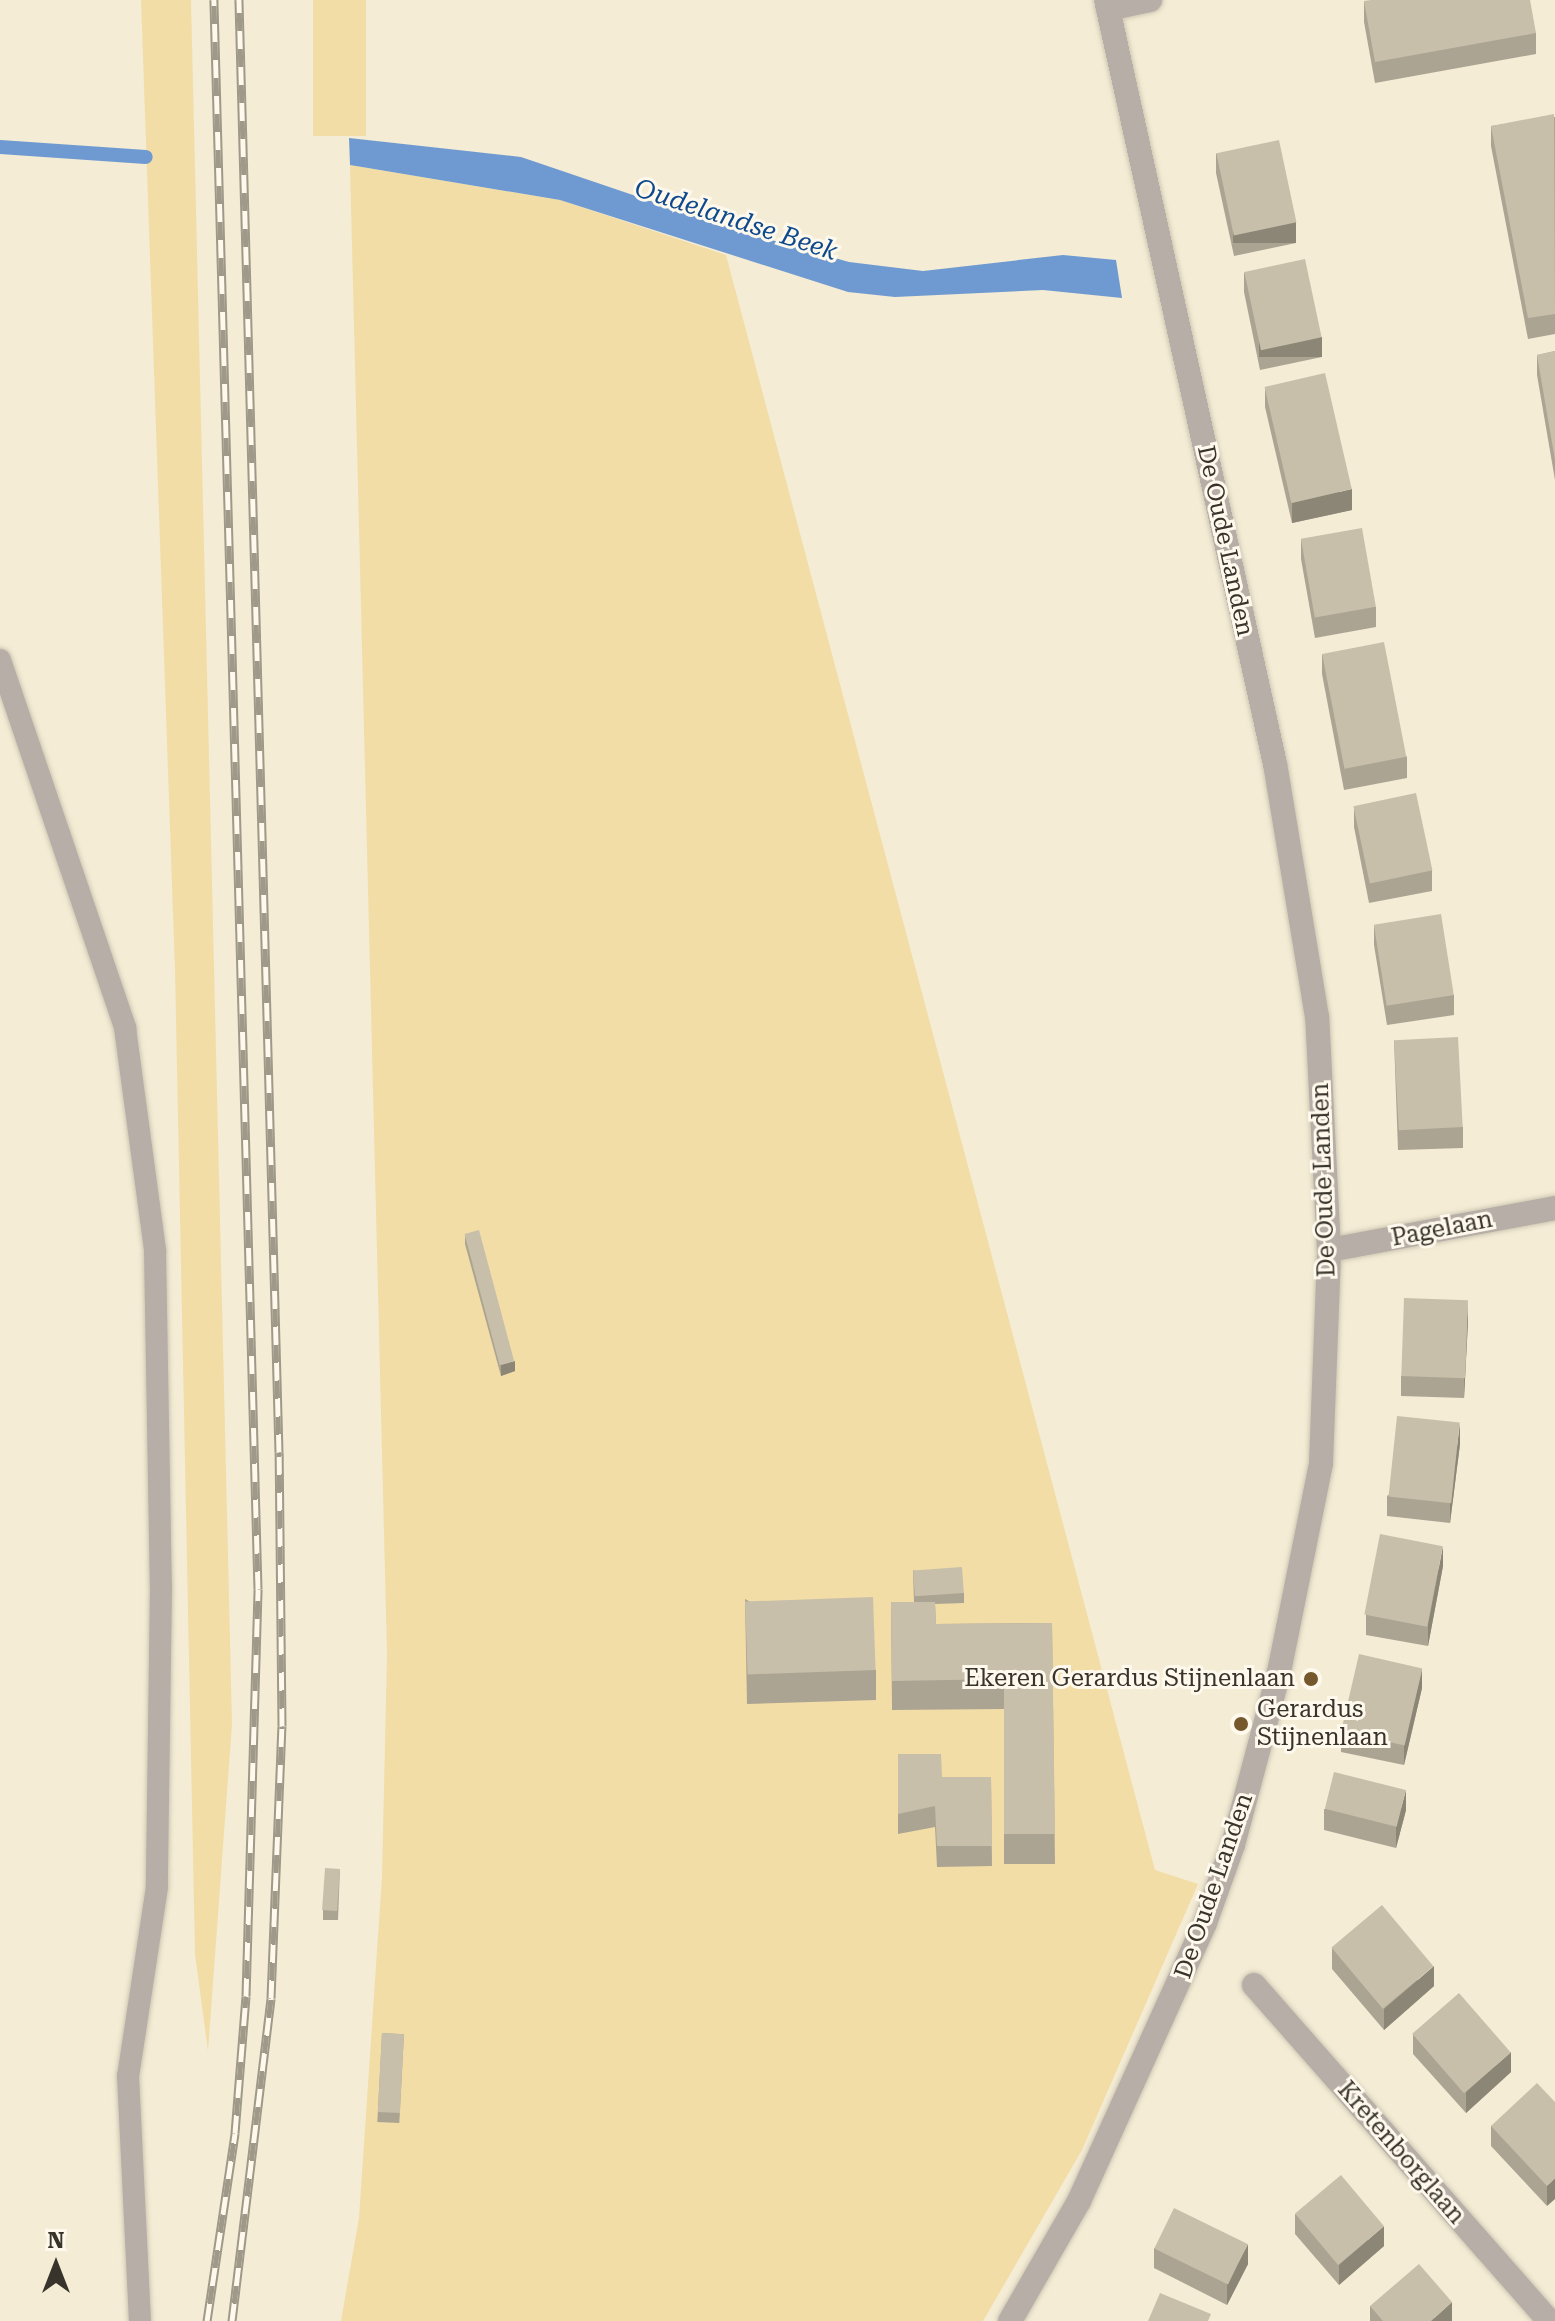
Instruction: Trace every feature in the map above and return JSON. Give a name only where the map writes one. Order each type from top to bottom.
[{"type":"street","points":[[1107,4],[1150,0]]},
{"type":"street","name":"De Oude Landen","points":[[1010,2321],[1079,2201],[1180,1985],[1233,1845],[1279,1672],[1321,1463],[1329,1250],[1317,1017],[1275,764],[1107,4]]},
{"type":"street","name":"Pagelaan","points":[[1329,1250],[1555,1208]]},
{"type":"street","name":"Kretenborglaan","points":[[1254,1985],[1549,2321]]},
{"type":"lane","points":[[0,660],[125,1028],[155,1251],[161,1586],[157,1887],[128,2076],[140,2321]]},
{"type":"shaded area","points":[[141,0],[191,0],[232,1724],[208,2051],[195,1954],[175,970]]},
{"type":"shaded area","points":[[313,0],[366,0],[366,136],[313,136]]},
{"type":"shaded area","points":[[350,165],[560,200],[726,255],[1155,1870],[1198,1884],[1082,2150],[983,2321],[341,2321],[359,2218],[382,1877],[387,1654]]},
{"type":"water","points":[[349,138],[521,157],[736,230],[849,262],[923,271],[1063,255],[1116,260],[1122,298],[1043,290],[895,297],[848,292],[560,200],[350,165]]},
{"type":"building","points":[[1530,0],[1536,33],[1375,62],[1364,1]]},
{"type":"building","points":[[1554,114],[1555,314],[1528,318],[1491,126]]},
{"type":"building","points":[[1279,140],[1296,222],[1234,235],[1216,153]]},
{"type":"building","points":[[1305,259],[1322,337],[1261,350],[1244,272]]},
{"type":"building","points":[[1555,351],[1555,460],[1537,355]]},
{"type":"building","points":[[1325,373],[1352,489],[1291,503],[1265,387]]},
{"type":"building","points":[[1362,528],[1376,607],[1315,618],[1301,539]]},
{"type":"building","points":[[1384,642],[1406,757],[1344,769],[1322,654]]},
{"type":"building","points":[[1416,793],[1432,870],[1370,884],[1353,806]]},
{"type":"building","points":[[1441,914],[1454,995],[1387,1006],[1374,925]]},
{"type":"building","points":[[1458,1037],[1463,1127],[1399,1130],[1394,1040]]},
{"type":"building","points":[[479,1230],[514,1361],[500,1365],[465,1234]]},
{"type":"building","points":[[1404,1298],[1468,1300],[1465,1378],[1401,1376]]},
{"type":"building","points":[[1397,1416],[1460,1423],[1451,1503],[1389,1497]]},
{"type":"building","points":[[1380,1534],[1443,1546],[1427,1627],[1364,1614]]},
{"type":"building","points":[[962,1567],[964,1593],[915,1596],[913,1570]]},
{"type":"building","points":[[873,1597],[876,1670],[748,1674],[745,1601]]},
{"type":"building","points":[[891,1602],[935,1602],[936,1624],[1052,1623],[1055,1834],[1004,1834],[1004,1679],[892,1681]]},
{"type":"building","points":[[1359,1654],[1422,1669],[1405,1746],[1341,1731]]},
{"type":"building","points":[[898,1754],[941,1754],[942,1777],[991,1777],[992,1846],[937,1846],[935,1806],[898,1814]]},
{"type":"building","points":[[1334,1772],[1406,1790],[1397,1827],[1325,1809]]},
{"type":"building","points":[[325,1868],[340,1869],[337,1911],[322,1910]]},
{"type":"building","points":[[1382,1905],[1433,1966],[1383,2009],[1331,1947]]},
{"type":"building","points":[[1459,1993],[1511,2053],[1464,2093],[1412,2034]]},
{"type":"building","points":[[382,2033],[404,2034],[400,2113],[378,2112]]},
{"type":"building","points":[[1537,2083],[1555,2102],[1555,2178],[1547,2186],[1491,2126]]},
{"type":"building","points":[[1341,2175],[1384,2226],[1338,2265],[1295,2214]]},
{"type":"building","points":[[1174,2208],[1248,2244],[1228,2284],[1154,2248]]},
{"type":"building","points":[[1419,2264],[1452,2302],[1431,2321],[1383,2321],[1370,2306]]},
{"type":"building","points":[[1160,2293],[1211,2314],[1208,2321],[1148,2321]]},
{"type":"waterway","name":"Oudelandse Beek","points":[[0,147],[146,157]]},
{"type":"railway","points":[[207,2321],[235,2133],[246,1996],[258,1589],[214,0]]},
{"type":"railway","points":[[232,2321],[271,1998],[282,1726],[279,1452],[239,0]]},
{"type":"place","name":"Ekeren Gerardus Stijnenlaan","points":[[1311,1679]]},
{"type":"place","name":"Gerardus Stijnenlaan","points":[[1241,1724]]}]
